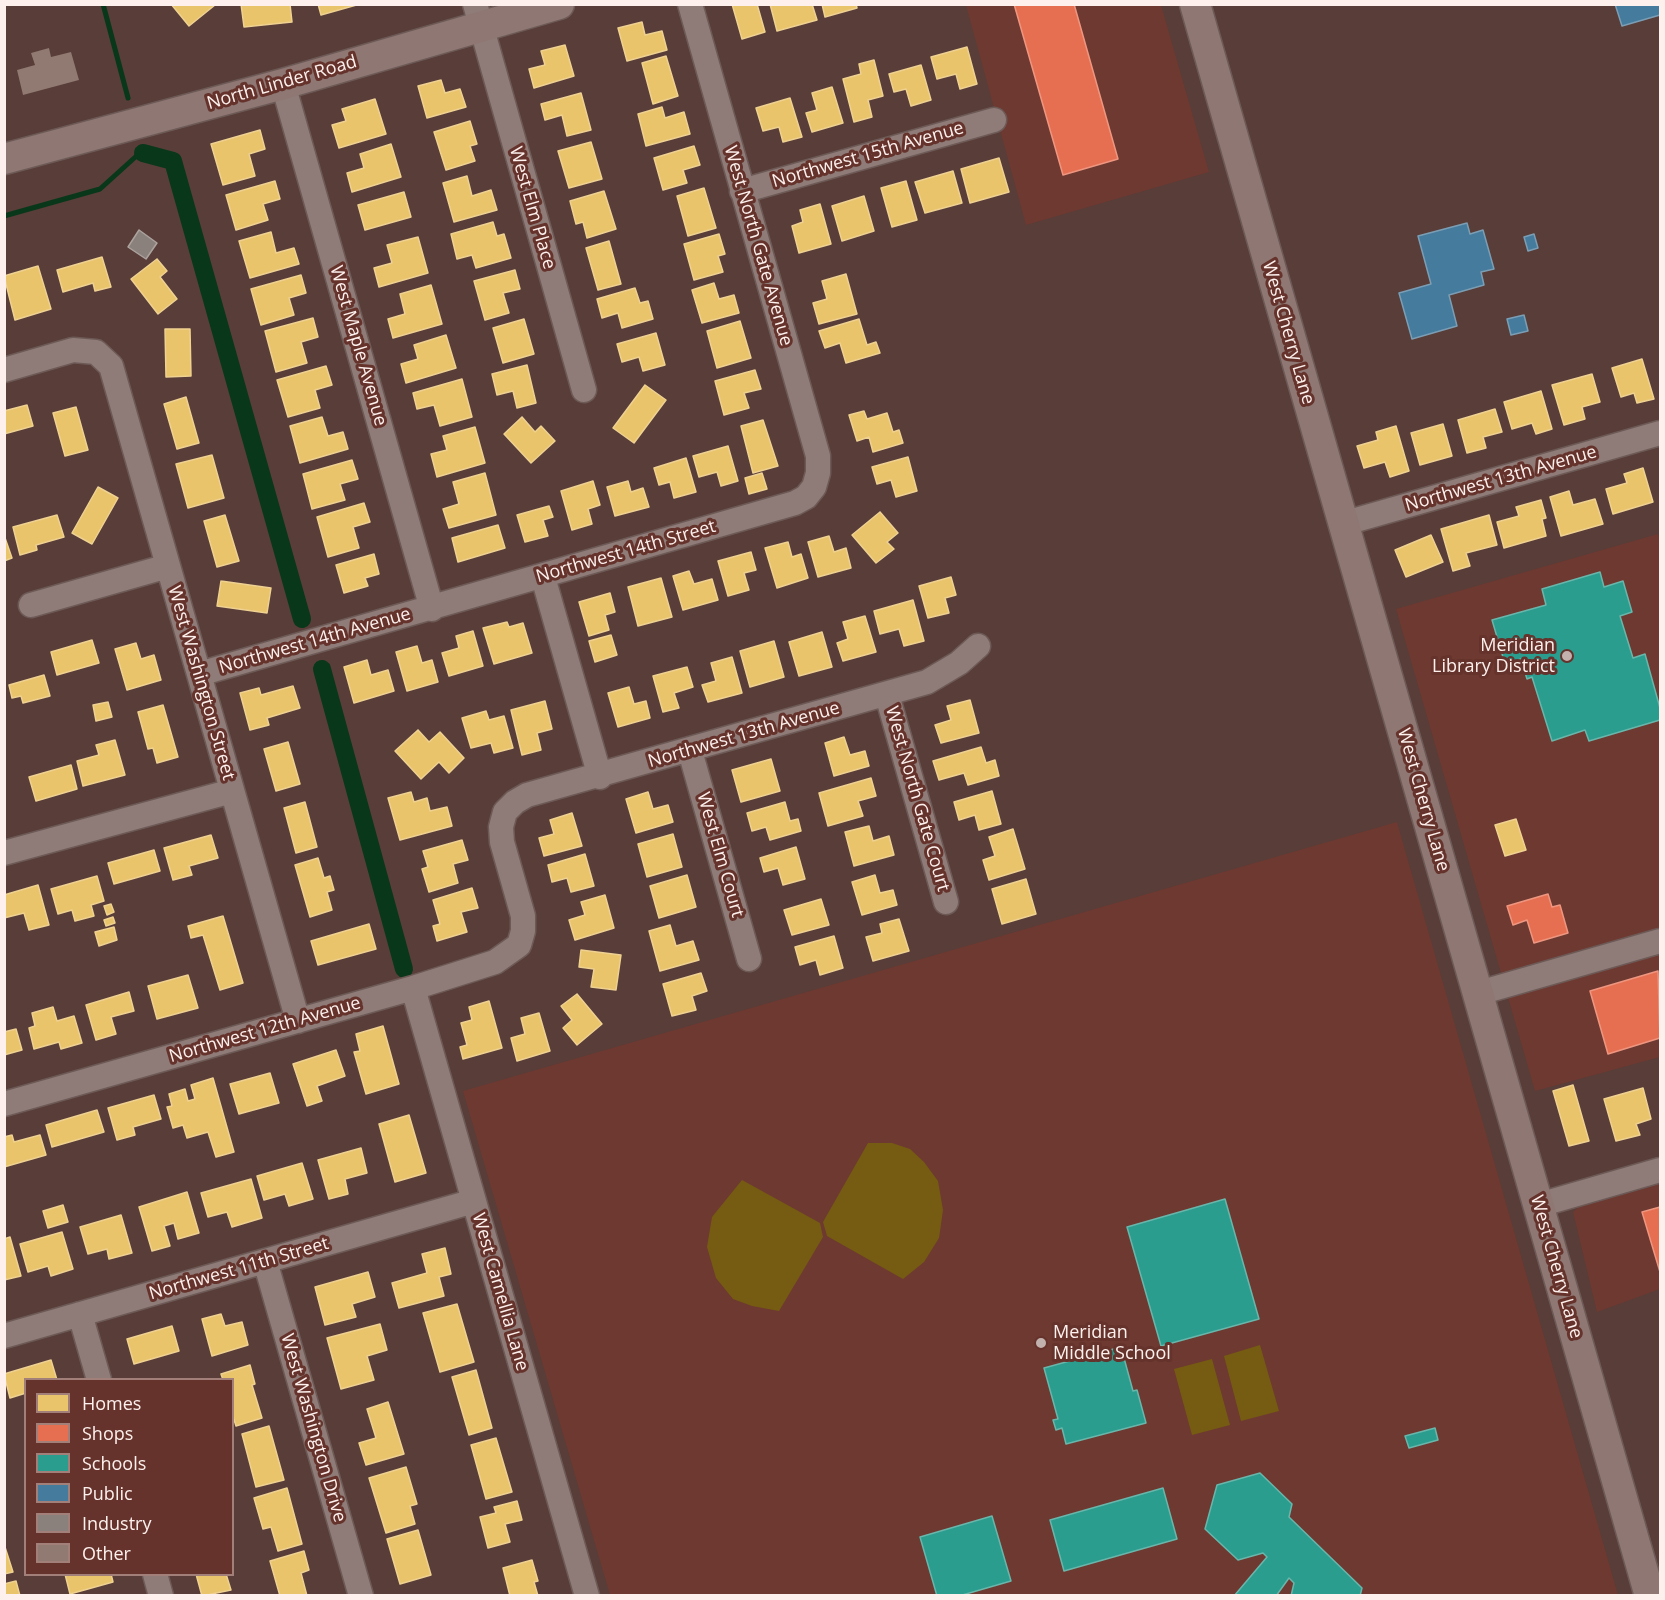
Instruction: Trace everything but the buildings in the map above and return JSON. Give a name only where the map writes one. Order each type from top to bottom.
[{"type":"main road","name":"North Linder Road","points":[[4,159],[284,84],[478,15],[559,4]]},
{"type":"main road","name":"West Cherry Lane","points":[[1195,4],[1650,1596]]},
{"type":"street","name":"West North Gate Avenue","points":[[690,4],[818,456],[818,473],[814,487]]},
{"type":"street","name":"West Elm Place","points":[[478,15],[584,390]]},
{"type":"street","name":"West Maple Avenue","points":[[284,84],[432,609]]},
{"type":"street","name":"Northwest 15th Avenue","points":[[742,191],[994,120]]},
{"type":"street","name":"West Washington Street","points":[[4,370],[73,350],[96,351],[111,366],[298,1021]]},
{"type":"street","name":"Northwest 13th Avenue","points":[[1342,524],[1660,433]]},
{"type":"street","name":"Northwest 14th Street","points":[[432,609],[795,503],[806,497],[814,487]]},
{"type":"street","points":[[30,605],[168,566]]},
{"type":"street","points":[[543,577],[600,777]]},
{"type":"street","name":"Northwest 14th Avenue","points":[[199,674],[432,609]]},
{"type":"street","name":"Northwest 13th Avenue","points":[[519,945],[523,916],[502,842],[501,827],[505,812],[527,795],[600,777],[927,682],[959,663],[978,646]]},
{"type":"street","name":"West North Gate Court","points":[[887,695],[946,902]]},
{"type":"street","name":"West Elm Court","points":[[690,751],[749,959]]},
{"type":"street","points":[[4,853],[232,791]]},
{"type":"street","points":[[1479,993],[1660,941]]},
{"type":"street","name":"Northwest 12th Avenue","points":[[4,1104],[413,988],[495,962],[519,945]]},
{"type":"street","name":"West Camellia Lane","points":[[413,988],[587,1596]]},
{"type":"street","points":[[1539,1205],[1660,1170]]},
{"type":"street","name":"Northwest 11th Street","points":[[4,1336],[474,1201]]},
{"type":"street","name":"West Washington Drive","points":[[265,1261],[361,1596]]},
{"type":"street","points":[[80,1314],[98,1378]]},
{"type":"street","points":[[155,1576],[161,1596]]},
{"type":"shaded area","points":[[966,5],[1161,5],[1209,172],[1026,225]]},
{"type":"shaded area","points":[[1658,534],[1660,542],[1660,1057],[1535,1091],[1396,609]]},
{"type":"shaded area","name":"Meridian Middle School","points":[[1397,822],[1618,1595],[610,1595],[463,1091]]},
{"type":"shaded area","points":[[868,1143],[892,1143],[910,1149],[924,1162],[938,1181],[943,1210],[939,1238],[924,1262],[903,1279],[827,1236],[823,1222]]},
{"type":"shaded area","points":[[742,1180],[820,1223],[823,1237],[779,1311],[752,1306],[733,1299],[716,1278],[707,1247],[712,1217]]},
{"type":"shaded area","points":[[1660,1184],[1660,1289],[1597,1312],[1573,1212],[1579,1207]]},
{"type":"shaded area","points":[[1260,1345],[1279,1411],[1241,1421],[1224,1356]]},
{"type":"shaded area","points":[[1212,1359],[1230,1425],[1192,1435],[1174,1369]]},
{"type":"waterway","points":[[103,4],[128,98]]},
{"type":"waterway","points":[[4,216],[100,189],[142,151]]},
{"type":"waterway","points":[[143,153],[173,161],[302,619]]},
{"type":"waterway","points":[[322,669],[404,969]]},
{"type":"place","name":"Meridian Library District","points":[[1567,656]]},
{"type":"place","name":"Meridian Middle School","points":[[1041,1343]]}]
